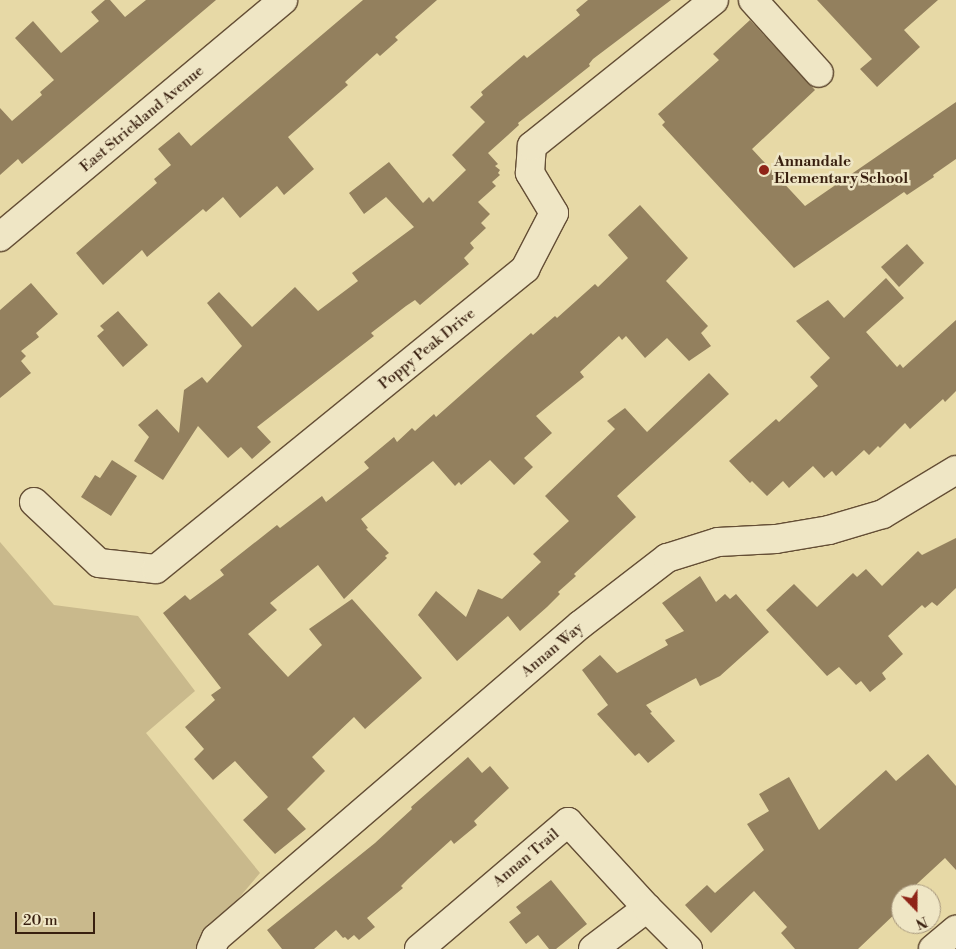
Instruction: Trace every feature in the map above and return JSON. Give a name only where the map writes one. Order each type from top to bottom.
[{"type":"street","name":"East Strickland Avenue","points":[[0,237],[283,0]]},
{"type":"street","name":"Poppy Peak Drive","points":[[34,502],[99,563],[156,570],[525,269],[554,213],[530,173],[532,146],[714,0]]},
{"type":"street","points":[[753,0],[819,73]]},
{"type":"street","name":"Annan Way","points":[[211,949],[216,938],[580,626],[667,558],[718,542],[793,536],[829,530],[883,514],[956,470]]},
{"type":"street","name":"Annan Trail","points":[[419,949],[568,822],[647,908],[688,949]]},
{"type":"street","points":[[593,949],[647,908]]},
{"type":"street","points":[[933,949],[956,930]]},
{"type":"shaded area","points":[[0,542],[54,605],[138,616],[195,691],[146,733],[260,873],[204,939],[199,949],[0,949]]},
{"type":"building","points":[[105,0],[110,0],[125,17],[146,0],[216,0],[22,164],[18,159],[0,175],[0,108],[12,121],[42,95],[40,92],[54,80],[15,38],[33,21],[61,53],[99,21],[91,12]]},
{"type":"building","points":[[363,0],[437,0],[395,37],[398,40],[380,56],[377,53],[345,82],[348,85],[288,137],[314,169],[284,195],[277,186],[240,218],[223,197],[206,212],[203,209],[147,257],[142,250],[103,285],[76,253],[157,183],[154,179],[171,165],[158,149],[179,132],[191,146]]},
{"type":"building","points":[[588,0],[671,0],[593,59],[589,64],[590,66],[518,123],[519,125],[488,153],[498,164],[495,166],[500,170],[498,173],[500,175],[492,182],[496,186],[478,202],[490,214],[481,223],[486,228],[470,243],[474,248],[464,258],[469,264],[420,305],[415,300],[406,306],[371,333],[374,336],[257,427],[271,442],[252,459],[241,447],[228,458],[198,426],[163,480],[134,461],[149,437],[138,425],[157,409],[179,433],[184,390],[202,377],[207,383],[242,346],[207,303],[219,292],[252,327],[295,287],[318,311],[358,281],[352,273],[414,227],[386,197],[364,214],[349,193],[389,162],[423,203],[429,197],[433,202],[466,170],[452,155],[485,122],[470,107],[483,95],[481,92],[524,55],[527,58],[580,15],[576,10]]},
{"type":"building","points":[[817,0],[938,0],[904,30],[920,47],[877,87],[860,69],[872,59]]},
{"type":"building","points":[[750,20],[815,90],[752,149],[805,206],[956,102],[956,159],[933,175],[934,177],[907,195],[904,192],[794,268],[662,125],[665,122],[658,114],[719,60],[713,54]]},
{"type":"building","points":[[640,205],[688,258],[666,281],[708,326],[701,333],[711,346],[689,361],[667,338],[645,358],[626,336],[622,340],[619,336],[580,372],[584,377],[536,416],[552,433],[524,458],[533,467],[514,485],[490,460],[461,485],[459,482],[455,486],[433,461],[361,519],[368,528],[366,529],[389,553],[385,556],[387,558],[344,599],[318,565],[270,603],[277,610],[248,634],[288,677],[322,645],[309,629],[352,599],[422,678],[365,729],[354,717],[312,757],[325,771],[287,809],[306,829],[275,854],[243,820],[268,797],[235,761],[213,780],[194,759],[204,749],[185,727],[215,700],[211,695],[221,688],[163,613],[185,595],[190,600],[224,575],[220,570],[277,525],[280,528],[322,496],[326,502],[369,468],[364,462],[394,437],[397,442],[412,428],[415,431],[434,414],[436,417],[531,333],[533,335],[555,316],[557,318],[595,284],[598,287],[628,258],[608,235]]},
{"type":"building","points":[[907,244],[924,263],[899,287],[881,267]]},
{"type":"building","points":[[886,278],[904,298],[866,332],[897,367],[900,364],[903,368],[956,320],[956,391],[945,402],[943,399],[910,429],[905,423],[880,448],[878,446],[869,455],[864,450],[836,476],[832,471],[824,478],[813,466],[789,488],[783,481],[767,496],[752,481],[750,483],[729,461],[776,419],[779,422],[818,386],[810,377],[830,358],[796,321],[828,300],[844,318]]},
{"type":"building","points":[[31,283],[58,314],[36,333],[39,337],[21,351],[26,356],[21,361],[31,373],[0,398],[0,310]]},
{"type":"building","points":[[118,311],[148,345],[123,367],[97,336],[104,330],[100,326]]},
{"type":"building","points":[[709,373],[729,394],[617,496],[636,517],[574,574],[576,576],[558,592],[560,594],[520,631],[508,616],[457,661],[418,615],[436,591],[466,617],[478,589],[502,599],[541,562],[533,554],[569,521],[545,496],[615,429],[607,421],[625,408],[647,432]]},
{"type":"building","points":[[112,460],[137,476],[111,516],[81,497],[95,475],[100,478]]},
{"type":"building","points":[[956,538],[956,588],[937,606],[932,602],[925,608],[922,605],[888,636],[903,654],[882,673],[886,679],[870,692],[861,681],[856,685],[839,667],[827,676],[766,610],[794,584],[817,607],[853,573],[857,577],[866,569],[882,586],[918,551],[922,555]]},
{"type":"building","points":[[700,576],[716,602],[725,594],[730,599],[736,594],[769,632],[720,676],[700,686],[696,678],[646,705],[652,712],[650,713],[675,741],[648,763],[639,753],[635,756],[597,714],[608,705],[582,670],[600,655],[617,673],[668,645],[665,640],[684,631],[662,603]]},
{"type":"building","points":[[928,754],[956,786],[956,870],[945,858],[917,884],[891,884],[891,918],[858,949],[795,949],[781,933],[787,927],[754,891],[711,933],[685,905],[707,885],[715,893],[764,850],[747,824],[769,811],[759,794],[789,777],[819,830],[886,770],[896,781]]},
{"type":"building","points":[[468,757],[482,773],[490,766],[509,788],[474,821],[477,825],[454,844],[451,840],[401,886],[403,888],[367,918],[375,927],[359,940],[354,935],[348,940],[345,937],[343,938],[336,930],[314,949],[282,949],[267,930],[375,843],[412,809],[411,807]]},
{"type":"building","points":[[551,880],[587,924],[556,949],[549,949],[538,935],[526,944],[509,922],[521,913],[516,907]]},
{"type":"place","name":"Annandale Elementary School","points":[[764,170]]}]
